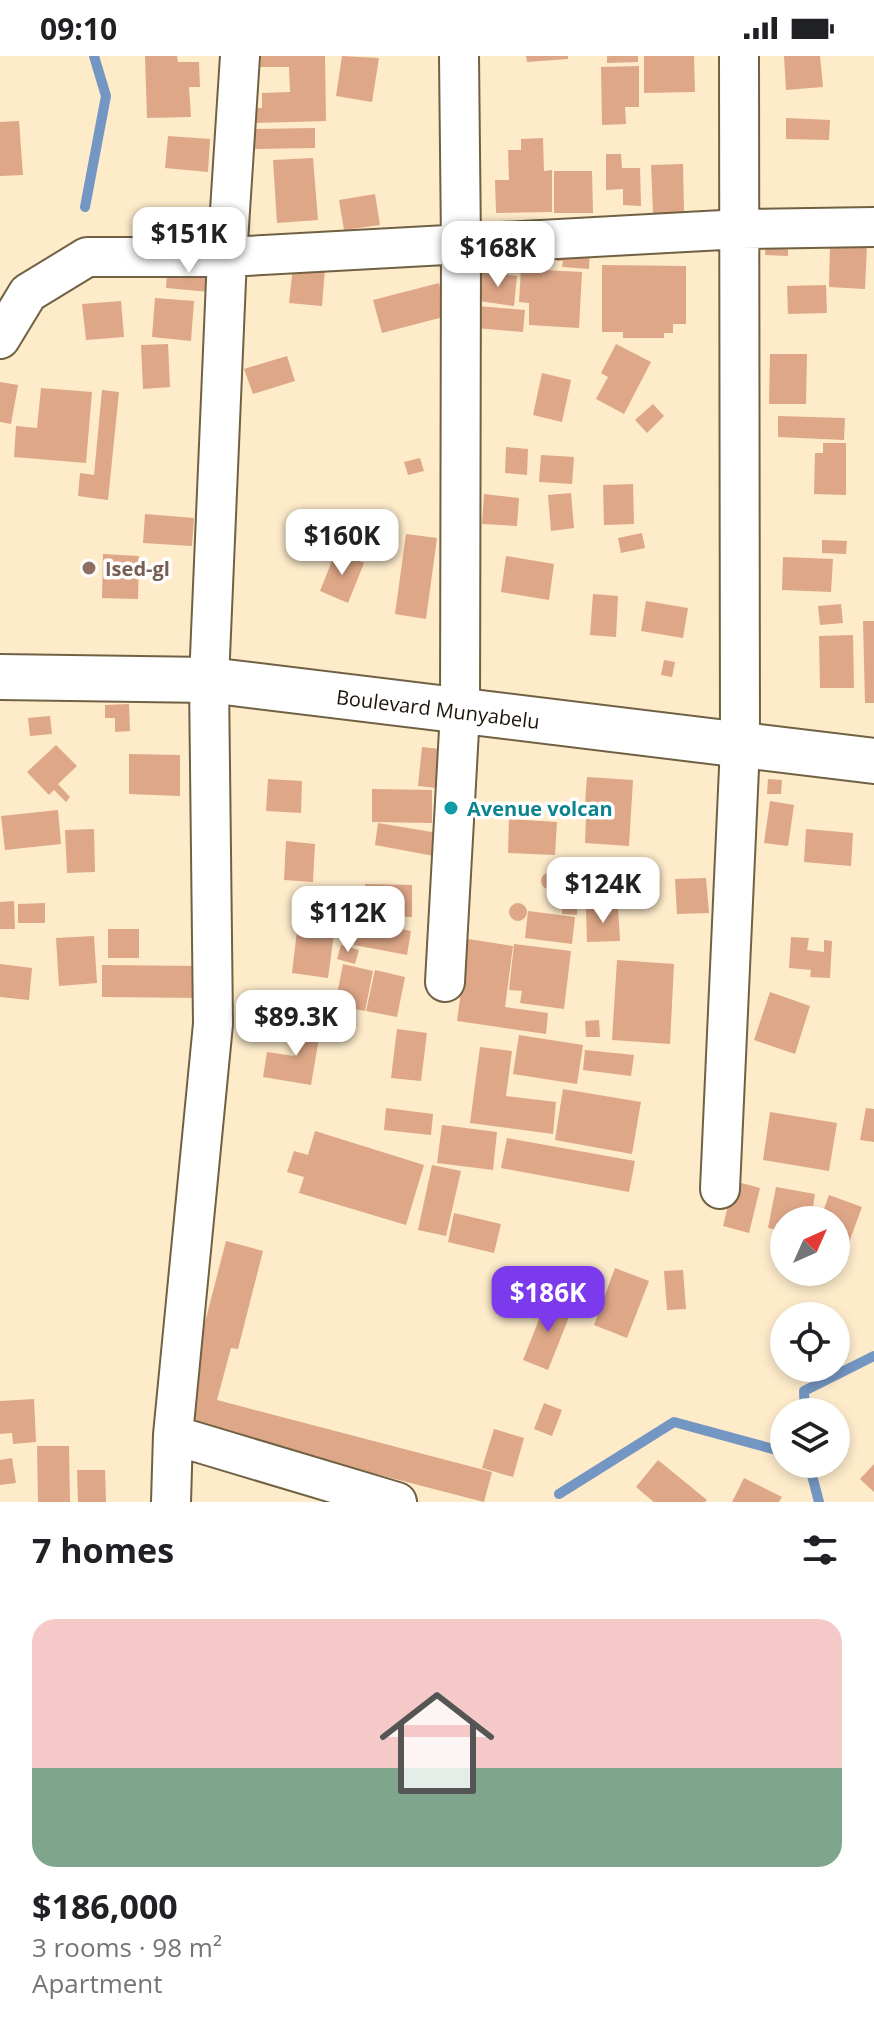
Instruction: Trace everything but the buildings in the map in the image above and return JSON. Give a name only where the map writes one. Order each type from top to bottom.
[{"type":"street","points":[[171,1502],[173,1435],[213,1024],[209,680],[227,257],[240,56]]},
{"type":"street","points":[[445,982],[460,712],[459,56]]},
{"type":"street","points":[[720,1189],[740,746],[739,56]]},
{"type":"street","points":[[0,339],[28,293],[87,257],[227,257],[741,229],[874,227]]},
{"type":"street","name":"Boulevard Munyabelu","points":[[0,677],[209,680],[874,761]]},
{"type":"street","points":[[173,1435],[397,1502]]},
{"type":"waterway","points":[[85,207],[106,96],[94,56]]},
{"type":"waterway","points":[[804,1398],[804,1391],[874,1356]]},
{"type":"waterway","points":[[559,1494],[674,1422],[770,1448]]},
{"type":"waterway","points":[[813,1478],[819,1502]]},
{"type":"place","name":"Ised-gl","points":[[89,568]]},
{"type":"place","name":"Avenue volcan","points":[[451,808]]}]
